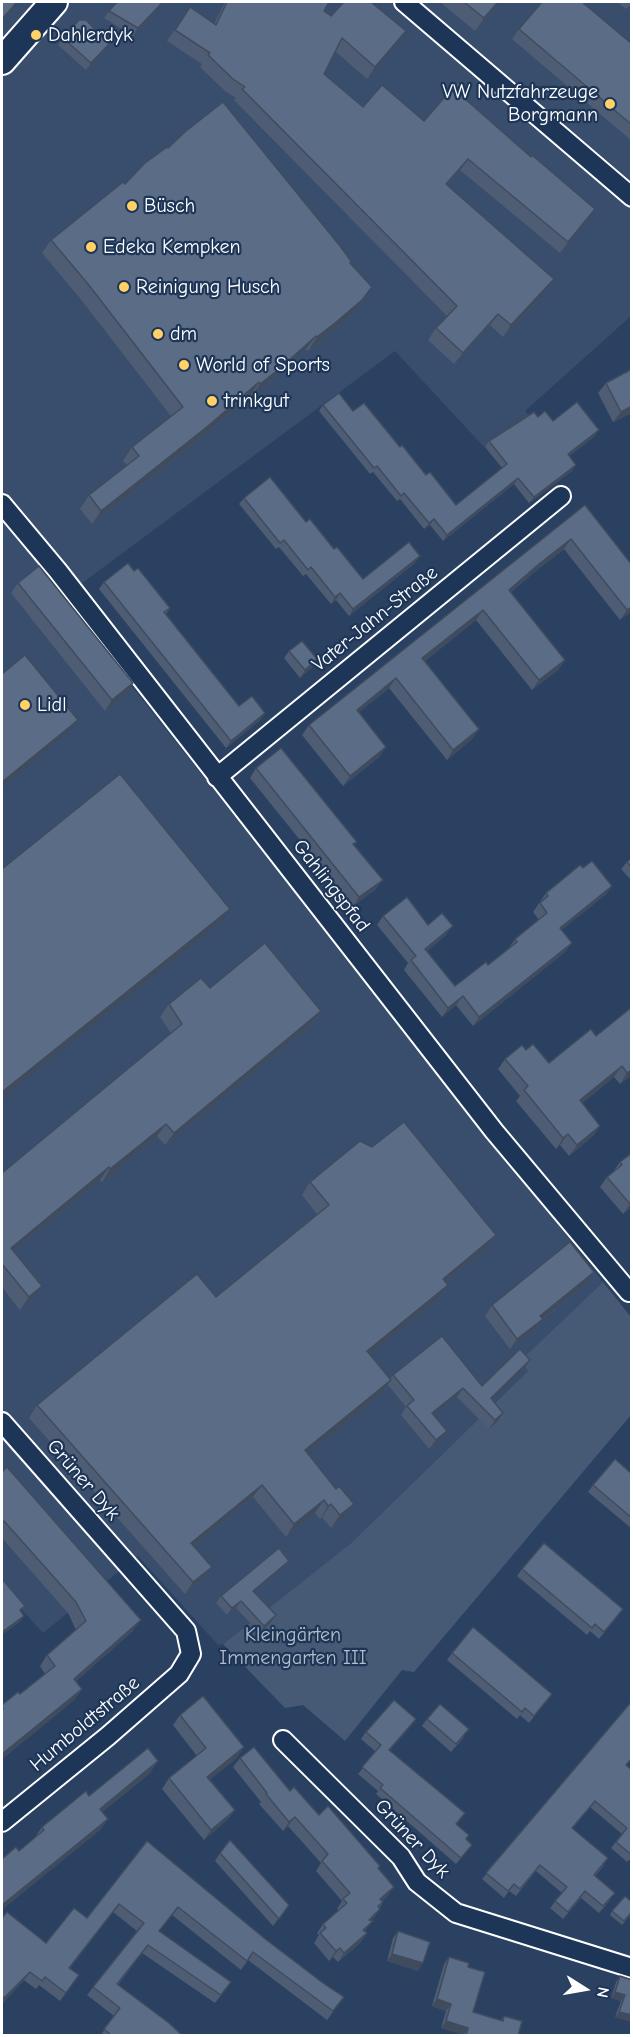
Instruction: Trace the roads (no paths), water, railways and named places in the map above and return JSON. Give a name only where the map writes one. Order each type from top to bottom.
[{"type":"main road","points":[[2,61],[54,2]]},
{"type":"street","points":[[404,2],[632,197]]},
{"type":"street","name":"Vater-Jahn-Straße","points":[[217,777],[561,496]]},
{"type":"street","name":"Gahlingspfad","points":[[2,504],[58,571],[494,1131],[629,1292]]},
{"type":"street","name":"Grüner Dyk","points":[[2,1422],[186,1631],[191,1654]]},
{"type":"street","name":"Humboldtstraße","points":[[2,1822],[108,1736],[179,1674],[191,1654]]},
{"type":"street","name":"Grüner Dyk","points":[[283,1740],[400,1857],[417,1882],[456,1913],[632,1968]]},
{"type":"place","name":"Dahlerdyk","points":[[36,35]]},
{"type":"place","name":"VW Nutzfahrzeuge Borgmann","points":[[610,104]]},
{"type":"place","name":"Büsch","points":[[132,206]]},
{"type":"place","name":"Edeka Kempken","points":[[91,247]]},
{"type":"place","name":"Reinigung Husch","points":[[124,287]]},
{"type":"place","name":"dm","points":[[158,334]]},
{"type":"place","name":"World of Sports","points":[[184,365]]},
{"type":"place","name":"trinkgut","points":[[212,401]]},
{"type":"place","name":"Lidl","points":[[25,705]]},
{"type":"park label","name":"Kleingärten Immengarten III","points":[[293,1646]]}]
